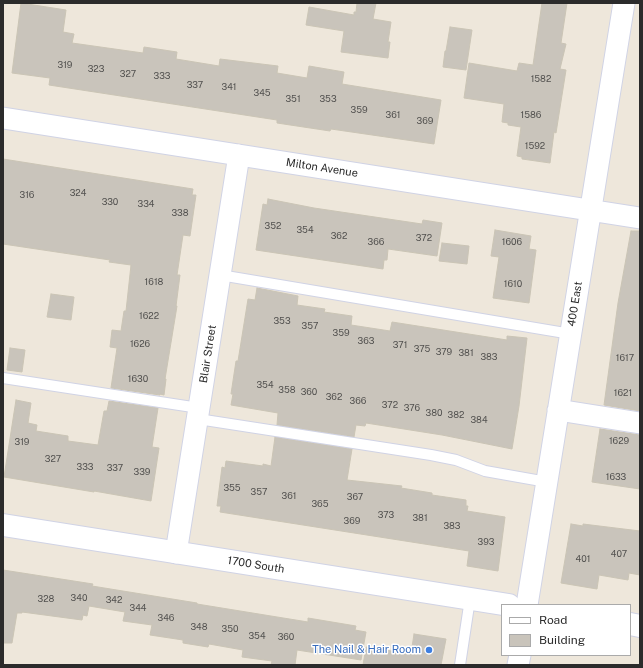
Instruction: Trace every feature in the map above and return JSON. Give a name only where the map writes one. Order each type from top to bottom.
[{"type":"street","name":"400 East","points":[[527,604],[624,3]]},
{"type":"street","name":"Milton Avenue","points":[[3,118],[640,218]]},
{"type":"street","name":"Blair Street","points":[[176,553],[239,155]]},
{"type":"street","points":[[558,410],[640,423]]},
{"type":"street","name":"1700 South","points":[[3,525],[502,604]]},
{"type":"lane","points":[[220,276],[571,334]]},
{"type":"lane","points":[[3,378],[431,455],[456,460],[495,473],[547,482]]},
{"type":"lane","points":[[460,665],[470,599]]},
{"type":"building","points":[[21,3],[66,10],[63,32],[74,34],[72,43],[143,53],[144,47],[177,52],[176,59],[219,66],[220,59],[278,66],[277,73],[307,78],[309,66],[344,72],[342,84],[441,100],[434,144],[331,129],[330,131],[277,123],[277,120],[49,85],[50,78],[12,73]]},
{"type":"building","points":[[357,3],[376,3],[373,19],[391,22],[388,42],[390,42],[388,58],[341,52],[344,31],[306,25],[309,7],[354,15],[354,12],[356,12]]},
{"type":"building","points":[[542,3],[567,3],[561,43],[566,44],[560,69],[566,70],[556,133],[554,132],[550,163],[522,159],[522,157],[517,156],[521,127],[508,125],[508,123],[502,122],[504,104],[464,98],[469,63],[517,71],[519,63],[533,65]]},
{"type":"building","points":[[450,27],[472,30],[466,70],[443,67]]},
{"type":"building","points":[[3,159],[193,189],[192,195],[196,195],[190,236],[183,235],[177,275],[180,275],[177,306],[165,379],[164,395],[111,388],[117,348],[110,347],[112,330],[121,331],[124,311],[126,311],[131,265],[109,262],[110,260],[3,244]]},
{"type":"building","points":[[268,199],[314,208],[422,224],[423,220],[442,223],[437,256],[388,249],[387,260],[384,260],[383,269],[256,250],[263,204],[267,205]]},
{"type":"building","points":[[495,230],[531,236],[529,249],[536,250],[529,303],[493,298],[499,257],[491,256]]},
{"type":"building","points":[[631,231],[640,231],[640,411],[604,405],[618,303]]},
{"type":"building","points":[[442,243],[469,246],[467,264],[439,261]]},
{"type":"building","points":[[257,288],[298,296],[297,305],[325,309],[324,312],[352,316],[351,325],[390,331],[392,322],[507,340],[507,336],[527,338],[512,449],[442,435],[366,423],[365,426],[356,425],[354,437],[277,425],[278,413],[231,405],[233,394],[231,394],[236,361],[238,361],[248,299],[255,300]]},
{"type":"building","points":[[51,294],[74,297],[71,320],[47,317]]},
{"type":"building","points":[[10,348],[25,350],[22,372],[7,370]]},
{"type":"building","points":[[16,400],[31,403],[28,423],[37,425],[36,431],[68,436],[68,441],[98,445],[104,411],[107,411],[109,401],[158,408],[152,447],[159,448],[151,501],[4,477]]},
{"type":"building","points":[[600,429],[640,435],[640,489],[592,482]]},
{"type":"building","points":[[275,437],[352,449],[347,480],[402,486],[401,488],[432,493],[432,495],[466,500],[466,506],[468,506],[467,511],[505,517],[498,571],[467,566],[469,551],[220,512],[221,506],[217,506],[222,467],[225,468],[226,461],[271,466]]},
{"type":"building","points":[[571,524],[583,526],[583,524],[640,531],[640,575],[629,573],[628,580],[599,575],[597,589],[561,583]]},
{"type":"building","points":[[3,570],[93,584],[92,586],[308,622],[308,618],[356,626],[355,630],[366,632],[361,660],[297,650],[295,665],[271,665],[272,661],[242,657],[243,650],[209,644],[208,647],[183,643],[183,640],[150,635],[152,625],[123,621],[125,612],[89,606],[87,616],[83,615],[82,620],[22,612],[17,613],[12,643],[3,643]]},
{"type":"building","points":[[414,634],[446,639],[441,665],[363,665],[366,647],[411,654]]},
{"type":"place","name":"The Nail & Hair Room","points":[[429,650]]}]
